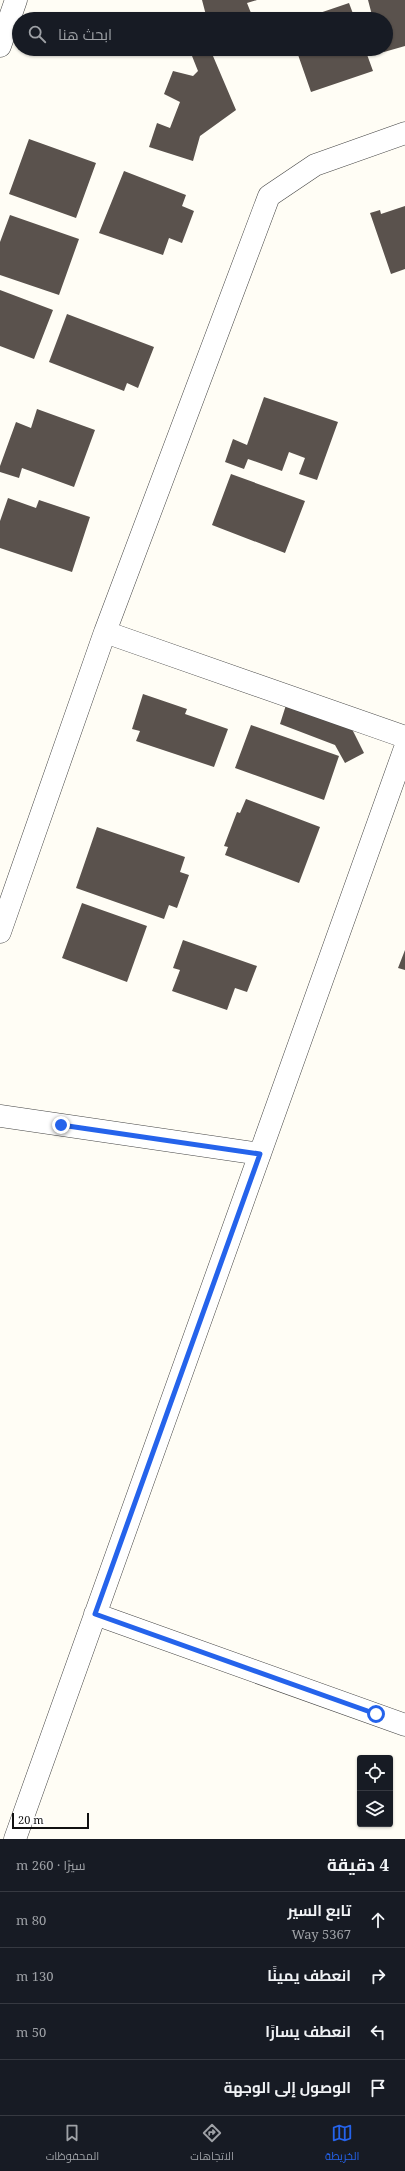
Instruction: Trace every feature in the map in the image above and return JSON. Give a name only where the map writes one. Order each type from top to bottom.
[{"type":"street","points":[[0,46],[16,0]]},
{"type":"street","points":[[0,932],[105,632],[269,196],[314,164],[405,133]]},
{"type":"street","points":[[105,632],[405,737]]},
{"type":"street","points":[[15,1839],[405,748]]},
{"type":"street","points":[[0,1116],[260,1154]]},
{"type":"street","points":[[95,1614],[405,1725]]},
{"type":"building","points":[[202,0],[257,0],[247,3],[251,12],[205,12]]},
{"type":"building","points":[[368,0],[405,0],[405,46],[393,49],[393,12],[371,12]]},
{"type":"building","points":[[349,3],[352,12],[323,12]]},
{"type":"building","points":[[192,56],[213,56],[236,110],[200,136],[193,161],[149,147],[157,123],[170,128],[180,102],[164,94],[173,71],[193,76],[198,71]]},
{"type":"building","points":[[298,56],[368,56],[373,71],[311,92]]},
{"type":"building","points":[[29,139],[96,163],[76,218],[9,194]]},
{"type":"building","points":[[124,171],[186,195],[182,206],[194,211],[182,243],[169,238],[163,255],[99,233]]},
{"type":"building","points":[[405,206],[405,269],[391,274],[370,213],[380,210],[381,214]]},
{"type":"building","points":[[10,215],[79,239],[59,295],[0,275],[0,242]]},
{"type":"building","points":[[0,290],[53,310],[34,359],[0,346]]},
{"type":"building","points":[[67,314],[154,347],[138,388],[127,383],[124,391],[49,362]]},
{"type":"building","points":[[264,397],[338,422],[317,480],[299,474],[305,458],[289,452],[282,471],[248,459],[244,469],[225,462],[233,439],[247,445]]},
{"type":"building","points":[[37,409],[95,430],[74,487],[22,468],[19,478],[0,472],[0,466],[16,422],[31,428]]},
{"type":"building","points":[[231,474],[305,501],[285,553],[212,525]]},
{"type":"building","points":[[8,498],[36,508],[39,500],[90,517],[72,572],[0,548],[0,521]]},
{"type":"building","points":[[143,694],[187,709],[185,714],[228,729],[214,767],[136,741],[140,731],[132,729]]},
{"type":"building","points":[[286,705],[352,729],[364,753],[345,763],[335,745],[280,724]]},
{"type":"building","points":[[251,725],[339,756],[324,800],[235,768]]},
{"type":"building","points":[[246,799],[320,827],[299,883],[225,855],[228,847],[224,846],[237,812],[240,813]]},
{"type":"building","points":[[97,827],[185,857],[180,872],[189,875],[177,908],[169,905],[164,919],[76,888]]},
{"type":"building","points":[[82,903],[147,926],[127,982],[62,958]]},
{"type":"building","points":[[183,940],[257,966],[247,992],[235,988],[227,1010],[172,991],[180,970],[173,968]]},
{"type":"building","points":[[405,950],[405,970],[398,968]]},
{"type":"route","points":[[61,1125],[260,1154],[95,1614],[376,1714]]}]
